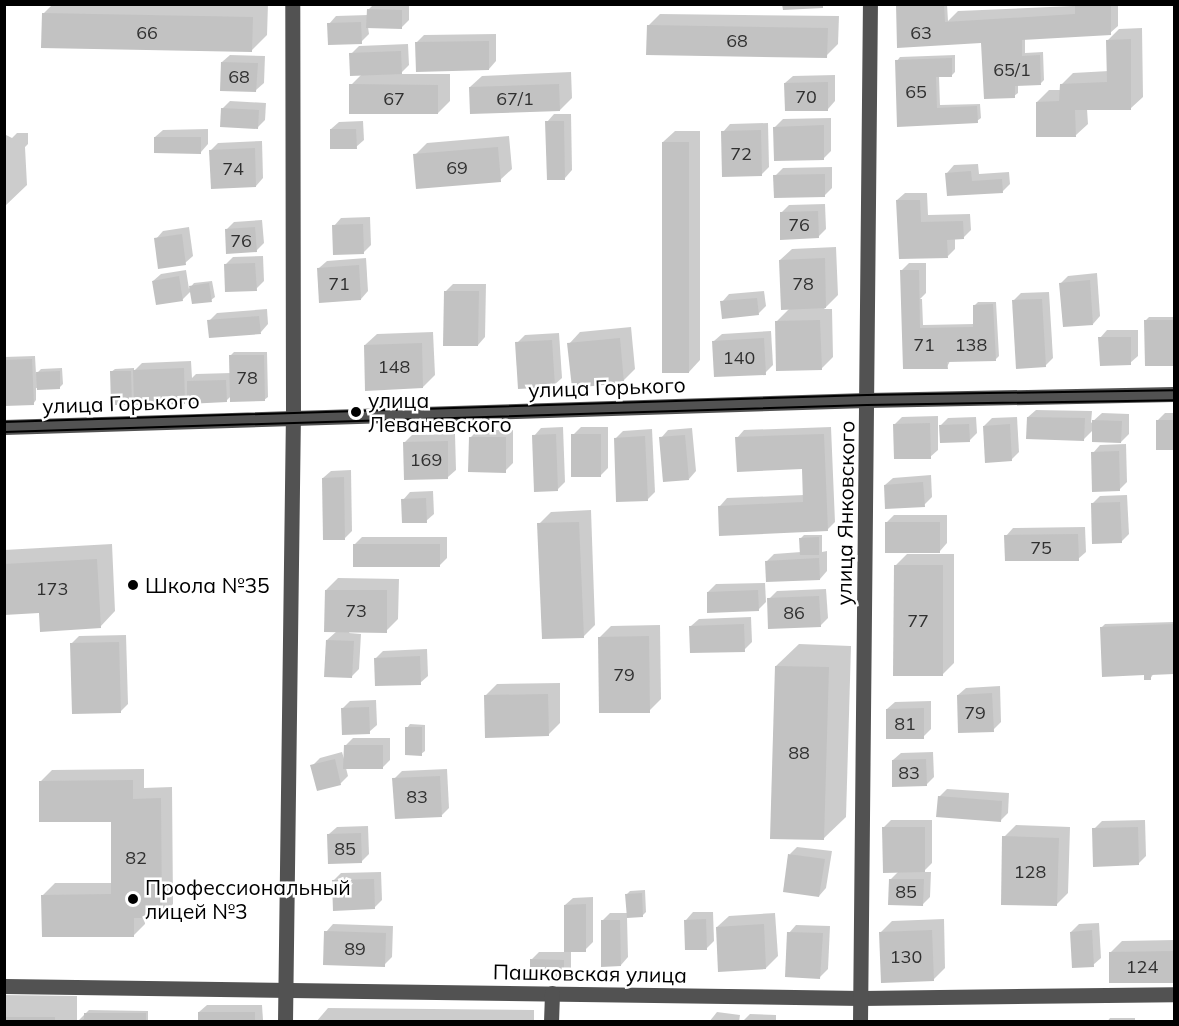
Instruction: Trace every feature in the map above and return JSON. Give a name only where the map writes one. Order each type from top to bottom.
[{"type":"street","points":[[285,1022],[293,419],[292,4]]},
{"type":"street","name":"улица Янковского","points":[[860,1022],[870,4]]},
{"type":"street","name":"улица Горького","points":[[4,427],[867,400],[1174,394]]},
{"type":"street","name":"Пашковская улица","points":[[4,986],[861,998],[1174,994]]},
{"type":"street","points":[[551,1022],[552,993]]},
{"type":"building","points":[[782,4],[823,4],[823,8],[783,10]]},
{"type":"building","points":[[896,4],[944,4],[945,22],[1075,14],[1075,4],[1111,4],[1111,35],[1022,40],[1022,56],[1040,55],[1041,85],[1015,86],[1015,98],[984,99],[981,43],[897,48]]},
{"type":"building","points":[[367,9],[402,10],[402,29],[366,28]]},
{"type":"building","points":[[42,13],[253,17],[252,52],[41,48]]},
{"type":"building","points":[[361,22],[362,44],[328,45],[327,23]]},
{"type":"building","points":[[647,25],[828,28],[827,58],[646,55]]},
{"type":"building","points":[[1131,39],[1131,110],[1075,110],[1076,137],[1036,137],[1036,102],[1059,101],[1060,84],[1107,82],[1106,40]]},
{"type":"building","points":[[489,41],[489,70],[416,72],[415,42]]},
{"type":"building","points":[[401,51],[402,74],[350,76],[349,53]]},
{"type":"building","points":[[952,58],[952,77],[936,77],[937,108],[977,106],[978,123],[897,127],[895,60]]},
{"type":"building","points":[[221,62],[258,63],[256,92],[220,91]]},
{"type":"building","points":[[828,82],[828,111],[785,111],[784,83]]},
{"type":"building","points":[[349,84],[438,85],[438,114],[349,114]]},
{"type":"building","points":[[559,84],[560,111],[470,114],[469,87]]},
{"type":"building","points":[[221,108],[259,110],[258,129],[220,127]]},
{"type":"building","points":[[545,121],[564,121],[565,180],[547,180]]},
{"type":"building","points":[[824,125],[824,160],[774,161],[773,127]]},
{"type":"building","points":[[330,129],[356,129],[357,149],[330,149]]},
{"type":"building","points":[[761,130],[762,176],[722,177],[721,131]]},
{"type":"building","points":[[154,137],[201,137],[201,154],[154,153]]},
{"type":"building","points":[[662,142],[689,142],[689,373],[662,373]]},
{"type":"building","points":[[498,147],[501,182],[416,189],[413,154]]},
{"type":"building","points":[[255,148],[256,187],[211,189],[209,150]]},
{"type":"building","points":[[971,171],[972,181],[1002,179],[1003,193],[947,196],[945,173]]},
{"type":"building","points":[[825,174],[825,197],[774,198],[773,175]]},
{"type":"building","points":[[896,200],[920,200],[921,222],[963,221],[964,239],[947,240],[948,258],[899,259]]},
{"type":"building","points":[[818,211],[819,238],[780,240],[780,212]]},
{"type":"building","points":[[363,224],[364,254],[333,255],[332,225]]},
{"type":"building","points":[[255,227],[257,252],[226,254],[225,229]]},
{"type":"building","points":[[182,234],[186,265],[158,269],[154,238]]},
{"type":"building","points":[[825,258],[826,308],[781,310],[779,260]]},
{"type":"building","points":[[255,263],[257,291],[225,292],[224,264]]},
{"type":"building","points":[[359,265],[361,300],[319,303],[317,268]]},
{"type":"building","points":[[900,270],[919,270],[920,328],[973,327],[973,305],[993,304],[996,361],[947,362],[948,369],[903,369]]},
{"type":"building","points":[[179,276],[183,301],[156,305],[152,281]]},
{"type":"building","points":[[1090,280],[1093,325],[1063,327],[1059,283]]},
{"type":"building","points":[[209,283],[212,302],[192,304],[189,286]]},
{"type":"building","points":[[444,291],[479,291],[478,346],[443,346]]},
{"type":"building","points":[[757,298],[759,315],[722,319],[720,301]]},
{"type":"building","points":[[1042,299],[1046,367],[1016,369],[1012,300]]},
{"type":"building","points":[[259,316],[261,334],[209,338],[207,320]]},
{"type":"building","points":[[820,320],[822,370],[776,371],[775,321]]},
{"type":"building","points":[[1144,320],[1174,320],[1174,366],[1145,366]]},
{"type":"building","points":[[1098,337],[1131,337],[1131,365],[1100,366]]},
{"type":"building","points":[[620,338],[624,383],[572,388],[567,343]]},
{"type":"building","points":[[764,338],[766,375],[714,377],[712,341]]},
{"type":"building","points":[[552,340],[555,387],[518,389],[515,342]]},
{"type":"building","points":[[422,343],[423,388],[365,391],[364,345]]},
{"type":"building","points":[[229,355],[264,355],[265,401],[230,402]]},
{"type":"building","points":[[32,359],[34,405],[4,406],[4,360]]},
{"type":"building","points":[[184,368],[185,404],[134,405],[133,370]]},
{"type":"building","points":[[60,371],[60,389],[37,390],[36,372]]},
{"type":"building","points":[[110,371],[131,371],[132,405],[111,405]]},
{"type":"building","points":[[226,380],[227,402],[187,404],[187,381]]},
{"type":"building","points":[[1027,417],[1085,418],[1084,441],[1026,439]]},
{"type":"building","points":[[1092,420],[1122,421],[1121,443],[1092,442]]},
{"type":"building","points":[[1156,420],[1174,420],[1174,450],[1156,450]]},
{"type":"building","points":[[930,423],[931,459],[894,459],[893,424]]},
{"type":"building","points":[[969,424],[970,442],[940,443],[939,425]]},
{"type":"building","points":[[1010,424],[1012,461],[985,463],[983,426]]},
{"type":"building","points":[[556,434],[558,491],[534,492],[532,435]]},
{"type":"building","points":[[571,434],[601,434],[601,477],[571,477]]},
{"type":"building","points":[[824,434],[828,531],[719,536],[718,506],[803,502],[802,469],[737,472],[735,437]]},
{"type":"building","points":[[685,435],[689,480],[663,482],[659,437]]},
{"type":"building","points":[[645,436],[648,501],[616,502],[614,438]]},
{"type":"building","points":[[469,437],[506,437],[506,473],[468,472]]},
{"type":"building","points":[[448,441],[448,479],[404,480],[403,442]]},
{"type":"building","points":[[1119,451],[1120,491],[1092,492],[1091,452]]},
{"type":"building","points":[[344,477],[345,540],[323,540],[322,478]]},
{"type":"building","points":[[923,482],[925,507],[885,509],[884,485]]},
{"type":"building","points":[[426,498],[427,523],[402,523],[401,499]]},
{"type":"building","points":[[1120,502],[1122,543],[1092,544],[1091,503]]},
{"type":"building","points":[[579,522],[584,638],[542,639],[537,523]]},
{"type":"building","points":[[885,522],[940,522],[940,553],[885,553]]},
{"type":"building","points":[[1078,534],[1079,561],[1005,561],[1004,535]]},
{"type":"building","points":[[819,537],[819,555],[800,555],[799,538]]},
{"type":"building","points":[[353,544],[440,544],[440,567],[353,567]]},
{"type":"building","points":[[819,558],[820,580],[766,582],[765,561]]},
{"type":"building","points":[[97,559],[101,628],[40,632],[39,613],[4,615],[4,564]]},
{"type":"building","points":[[894,565],[943,565],[943,676],[893,676]]},
{"type":"building","points":[[325,590],[387,590],[387,633],[324,632]]},
{"type":"building","points":[[758,590],[759,611],[707,613],[707,592]]},
{"type":"building","points":[[819,596],[821,627],[768,629],[767,598]]},
{"type":"building","points":[[744,624],[745,652],[690,653],[689,626]]},
{"type":"building","points":[[1174,624],[1174,674],[1151,675],[1151,680],[1144,680],[1144,675],[1102,677],[1100,627]]},
{"type":"building","points":[[649,636],[650,713],[599,713],[598,637]]},
{"type":"building","points":[[326,640],[354,641],[352,678],[324,677]]},
{"type":"building","points":[[119,642],[121,713],[72,714],[70,643]]},
{"type":"building","points":[[420,656],[421,685],[375,686],[374,658]]},
{"type":"building","points":[[775,666],[829,667],[824,840],[770,839]]},
{"type":"building","points":[[992,693],[994,732],[958,733],[957,695]]},
{"type":"building","points":[[548,694],[549,736],[485,738],[484,695]]},
{"type":"building","points":[[369,707],[370,734],[342,735],[341,708]]},
{"type":"building","points":[[924,708],[924,739],[886,739],[886,709]]},
{"type":"building","points":[[405,727],[422,727],[422,756],[405,755]]},
{"type":"building","points":[[344,745],[383,745],[383,769],[343,769]]},
{"type":"building","points":[[335,759],[341,785],[317,791],[310,765]]},
{"type":"building","points":[[926,759],[927,786],[892,787],[892,760]]},
{"type":"building","points":[[440,776],[442,817],[395,819],[392,778]]},
{"type":"building","points":[[133,780],[133,799],[161,798],[162,918],[134,918],[134,937],[42,937],[41,895],[111,894],[111,822],[39,822],[39,781]]},
{"type":"building","points":[[938,796],[1002,801],[1001,822],[936,817]]},
{"type":"building","points":[[882,827],[925,827],[925,872],[883,873]]},
{"type":"building","points":[[1138,827],[1139,865],[1093,867],[1092,828]]},
{"type":"building","points":[[361,833],[362,863],[328,864],[327,834]]},
{"type":"building","points":[[1002,836],[1059,838],[1057,906],[1001,905]]},
{"type":"building","points":[[788,854],[825,859],[819,897],[783,892]]},
{"type":"building","points":[[374,879],[375,909],[333,911],[332,880]]},
{"type":"building","points":[[889,879],[924,879],[923,906],[888,905]]},
{"type":"building","points":[[642,893],[643,917],[627,918],[625,894]]},
{"type":"building","points":[[586,904],[586,952],[564,952],[564,905]]},
{"type":"building","points":[[706,919],[707,950],[685,950],[684,920]]},
{"type":"building","points":[[601,920],[620,920],[621,966],[601,967]]},
{"type":"building","points":[[764,924],[766,969],[718,972],[716,927]]},
{"type":"building","points":[[932,930],[934,981],[881,983],[879,932]]},
{"type":"building","points":[[1092,930],[1094,967],[1072,968],[1070,932]]},
{"type":"building","points":[[324,931],[386,933],[385,967],[323,965]]},
{"type":"building","points":[[787,932],[823,933],[820,979],[785,977]]},
{"type":"building","points":[[1174,951],[1174,983],[1109,983],[1109,952]]},
{"type":"building","points":[[530,959],[564,960],[564,979],[530,977]]},
{"type":"building","points":[[198,1012],[255,1012],[255,1022],[198,1022]]},
{"type":"building","points":[[84,1013],[146,1013],[146,1022],[78,1022],[84,1019]]},
{"type":"building","points":[[4,1017],[55,1017],[55,1022],[4,1022]]},
{"type":"tram line","points":[[4,422],[867,395],[1174,390]]},
{"type":"tram line","points":[[4,432],[867,405],[1174,400]]},
{"type":"place","name":"улица Леваневского","points":[[356,412]]},
{"type":"place","name":"Школа №35","points":[[133,585]]},
{"type":"place","name":"Профессиональный лицей №3","points":[[133,899]]}]
